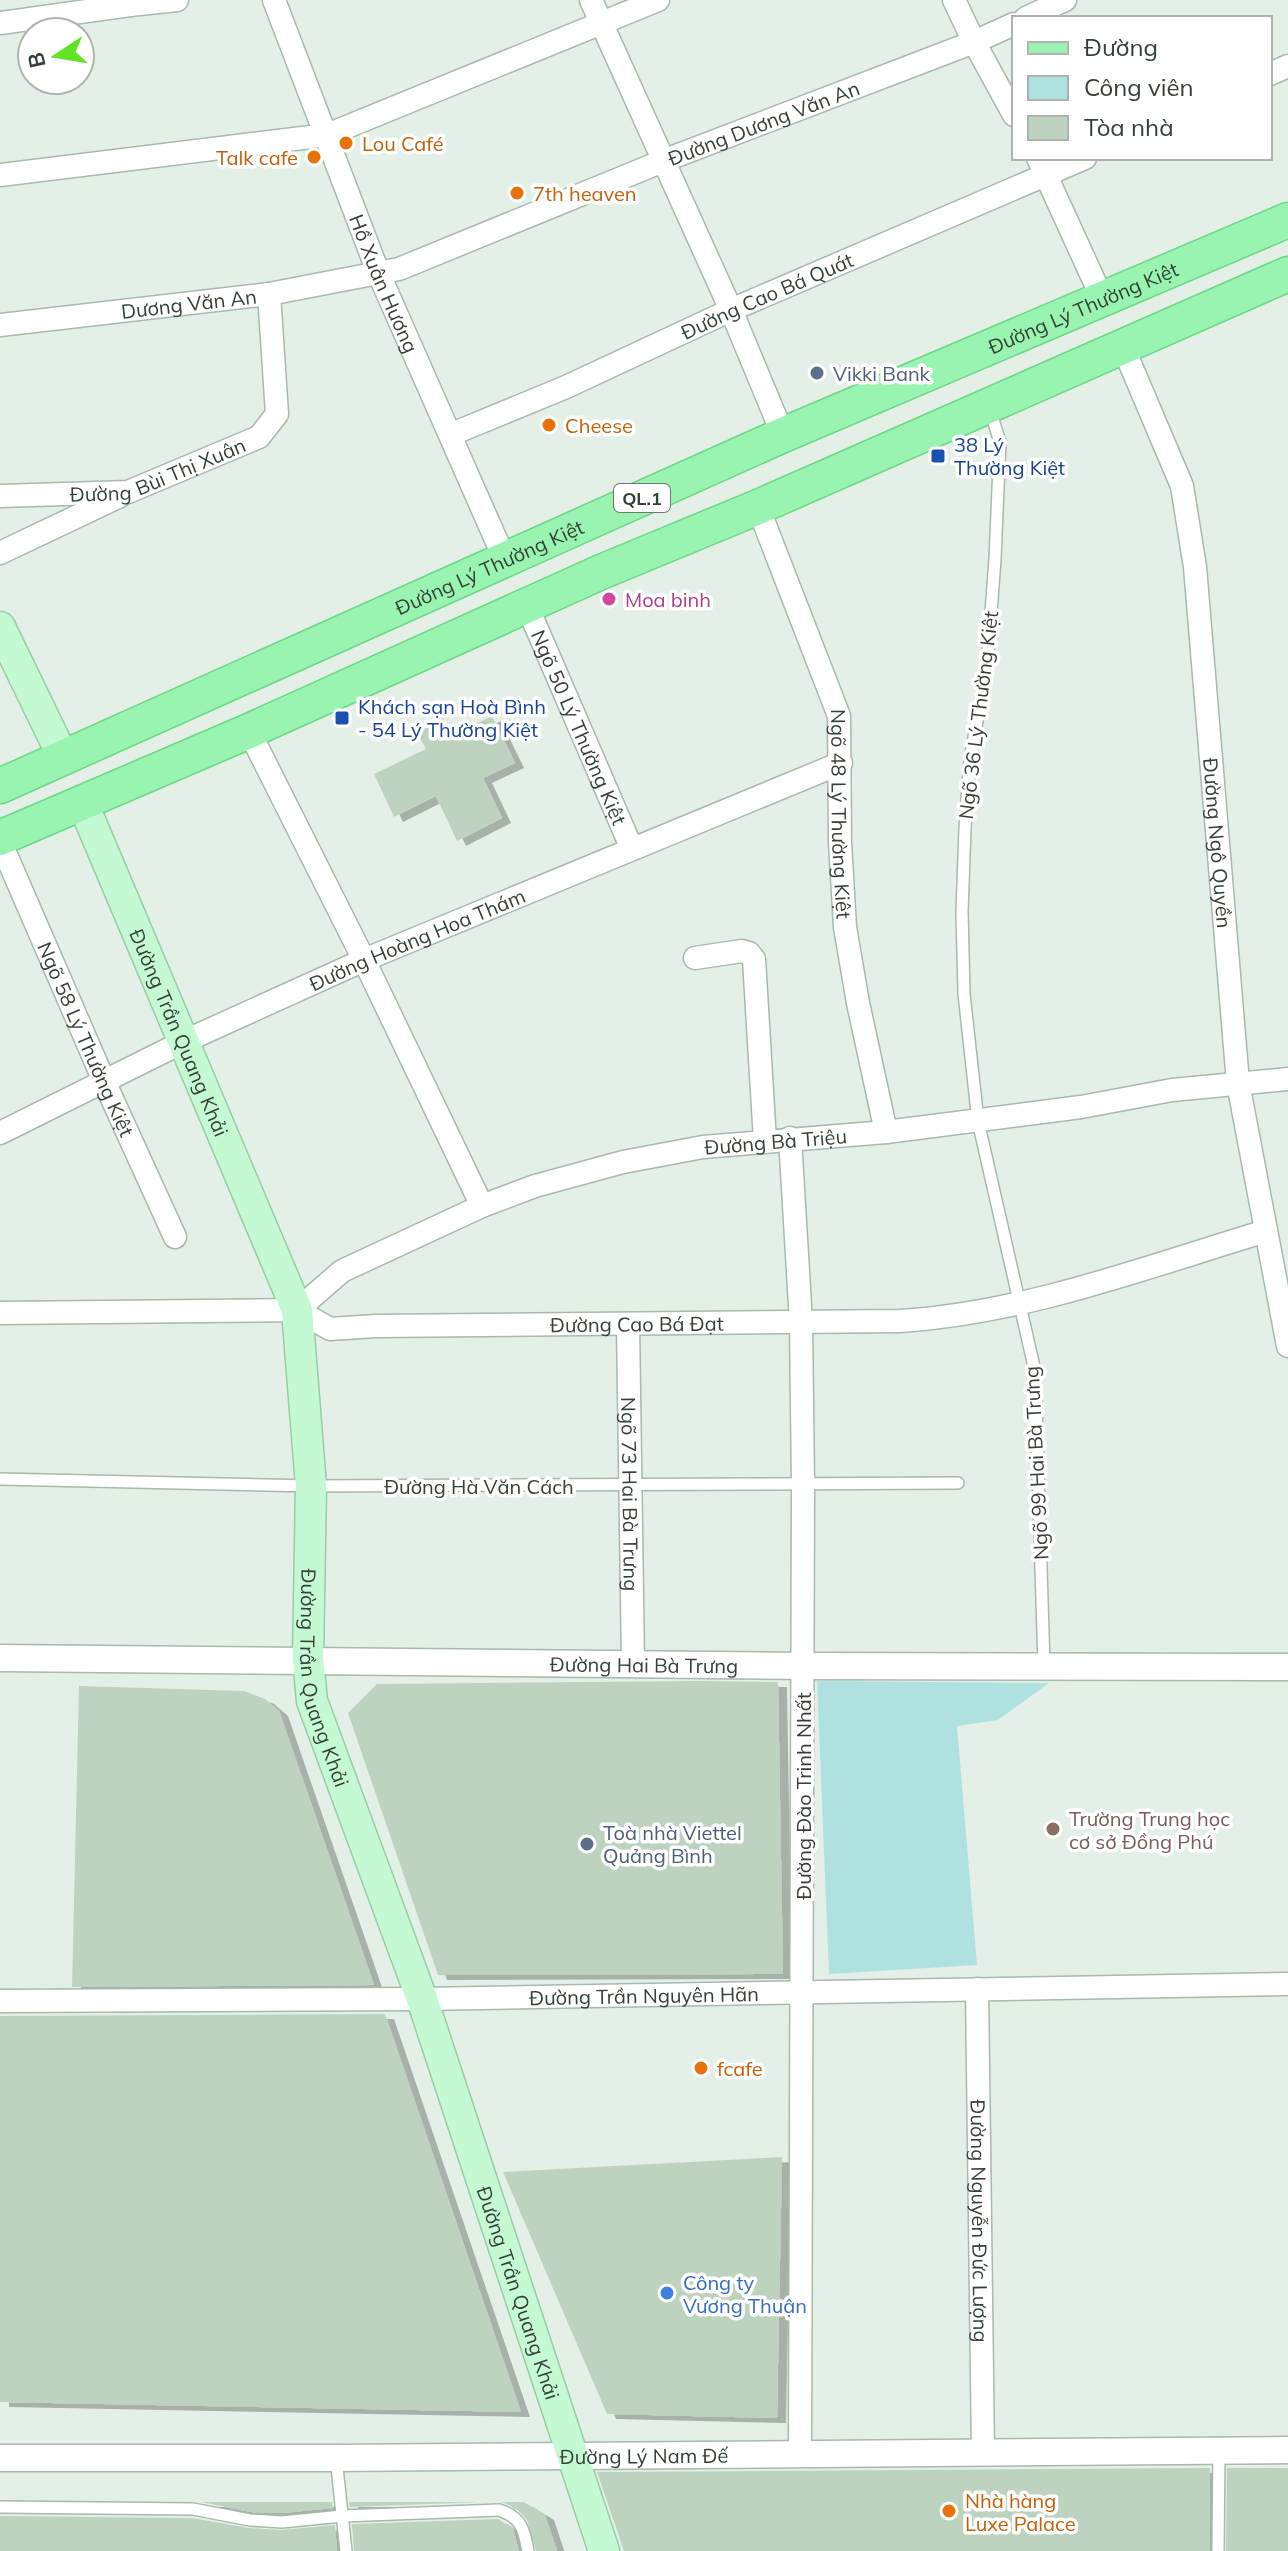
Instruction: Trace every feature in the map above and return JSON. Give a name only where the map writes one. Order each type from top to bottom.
[{"type":"main road","name":"Đường Lý Thường Kiệt","points":[[0,786],[783,435],[1288,220]]},
{"type":"main road","name":"QL.1","points":[[0,839],[601,572],[758,507],[1288,274]]},
{"type":"main road","points":[[1102,298],[1123,347]]},
{"type":"main road","points":[[581,526],[601,572]]},
{"type":"main road","points":[[505,560],[527,606]]},
{"type":"main road","points":[[0,627],[83,804]]},
{"type":"main road","name":"Đường Trần Quang Khải","points":[[83,804],[297,1310],[311,1486],[308,1659],[312,1701],[422,1999],[604,2551]]},
{"type":"street","points":[[0,23],[122,2],[177,0]]},
{"type":"street","name":"Hồ Xuân Hương","points":[[274,0],[378,272],[505,560]]},
{"type":"street","points":[[591,0],[731,310],[783,435]]},
{"type":"street","points":[[0,175],[327,135],[658,0]]},
{"type":"street","points":[[954,0],[1012,111]]},
{"type":"street","points":[[1030,16],[1065,0]]},
{"type":"street","name":"Đường Dương Văn An","points":[[378,272],[399,269],[663,161],[1012,25]]},
{"type":"street","name":"Đường Cao Bá Quát","points":[[452,434],[566,387],[1042,166],[1074,160]]},
{"type":"street","points":[[1042,166],[1102,298]]},
{"type":"street","name":"Dương Văn An","points":[[0,325],[269,294],[378,272]]},
{"type":"street","name":"Đường Bùi Thị Xuân","points":[[0,496],[128,492],[259,437],[277,414],[269,294]]},
{"type":"street","name":"Đường Ngô Quyền","points":[[1123,347],[1182,486],[1195,567],[1238,1083],[1288,1346]]},
{"type":"street","points":[[0,553],[128,492]]},
{"type":"street","name":"Ngõ 48 Lý Thường Kiệt","points":[[758,507],[839,716],[840,842],[845,927],[886,1132]]},
{"type":"street","name":"Ngõ 50 Lý Thường Kiệt","points":[[527,606],[632,849]]},
{"type":"street","points":[[249,731],[482,1206]]},
{"type":"street","name":"Đường Hoàng Hoa Thám","points":[[0,1133],[183,1042],[364,960],[841,763]]},
{"type":"street","name":"Ngõ 58 Lý Thường Kiệt","points":[[0,839],[175,1237]]},
{"type":"street","points":[[695,958],[742,951],[754,959],[765,1141]]},
{"type":"street","name":"Đường Bà Triệu","points":[[297,1310],[342,1271],[482,1206],[535,1186],[623,1162],[703,1147],[886,1132],[1081,1107],[1172,1090],[1288,1079]]},
{"type":"street","name":"Đường Đào Trinh Nhất","points":[[790,1138],[801,1322],[803,1485],[800,2454]]},
{"type":"street","name":"Đường Cao Bá Đạt","points":[[0,1313],[297,1310],[330,1329],[946,1318],[1019,1305],[1266,1231]]},
{"type":"street","name":"Ngõ 73 Hai Bà Trưng","points":[[628,1324],[633,1664]]},
{"type":"street","name":"Đường Hai Bà Trưng","points":[[0,1658],[1288,1667]]},
{"type":"street","name":"Đường Trần Nguyên Hãn","points":[[0,2001],[422,1999],[1288,1984]]},
{"type":"street","name":"Đường Nguyễn Đức Lượng","points":[[977,1989],[983,2453]]},
{"type":"street","name":"Đường Lý Nam Đế","points":[[0,2458],[1288,2450]]},
{"type":"lane","name":"Ngõ 36 Lý Thường Kiệt","points":[[978,1121],[964,994],[962,912],[970,759],[987,667],[995,559],[1000,442],[989,405]]},
{"type":"lane","name":"Ngõ 99 Hai Bà Trưng","points":[[978,1121],[1035,1371],[1044,1666]]},
{"type":"lane","name":"Đường Hà Văn Cách","points":[[0,1479],[311,1486],[958,1483]]},
{"type":"lane","points":[[1218,2551],[1219,2451]]},
{"type":"lane","points":[[336,2458],[346,2551]]},
{"type":"lane","points":[[0,2507],[193,2509],[250,2520],[282,2522],[342,2516],[499,2510],[511,2514],[520,2522],[528,2551]]},
{"type":"green space","points":[[817,1681],[1049,1683],[998,1720],[957,1726],[977,1965],[829,1974]]},
{"type":"building","points":[[492,716],[515,763],[483,778],[502,818],[457,841],[436,796],[394,817],[374,774],[426,749],[416,731],[443,718],[451,736]]},
{"type":"building","name":"Toà nhà Viettel Quảng Bình","points":[[778,1682],[783,1974],[438,1975],[348,1713],[377,1684]]},
{"type":"building","points":[[79,1686],[244,1691],[265,1699],[279,1711],[374,1985],[72,1987]]},
{"type":"building","points":[[385,2014],[521,2412],[0,2402],[0,2016]]},
{"type":"building","name":"Công ty Vương Thuận","points":[[782,2157],[777,2418],[607,2414],[503,2172]]},
{"type":"building","name":"Nhà hàng Luxe Palace","points":[[1210,2468],[1210,2551],[624,2551],[597,2472]]},
{"type":"building","points":[[1227,2468],[1288,2468],[1288,2551],[1226,2551]]},
{"type":"building","points":[[201,2502],[332,2502],[333,2508],[282,2513],[251,2512]]},
{"type":"building","points":[[349,2502],[482,2502],[350,2507]]},
{"type":"building","points":[[502,2502],[524,2502],[545,2515],[557,2551],[536,2551],[527,2520],[517,2509]]},
{"type":"building","points":[[0,2516],[192,2518],[281,2530],[335,2525],[337,2551],[0,2551]]},
{"type":"building","points":[[498,2519],[513,2529],[519,2551],[354,2551],[352,2524]]},
{"type":"place","name":"Lou Café","points":[[346,143]]},
{"type":"place","name":"Talk cafe","points":[[314,157]]},
{"type":"place","name":"7th heaven","points":[[517,193]]},
{"type":"place","name":"Vikki Bank","points":[[817,373]]},
{"type":"place","name":"Cheese","points":[[549,425]]},
{"type":"place","name":"38 Lý Thường Kiệt","points":[[938,456]]},
{"type":"place","name":"Moa binh","points":[[609,599]]},
{"type":"place","name":"Khách sạn Hoà Bình - 54 Lý Thường Kiệt","points":[[342,718]]},
{"type":"place","name":"Trường Trung học cơ sở Đồng Phú","points":[[1053,1829]]},
{"type":"place","name":"Toà nhà Viettel Quảng Bình","points":[[587,1844]]},
{"type":"place","name":"fcafe","points":[[701,2068]]},
{"type":"place","name":"Công ty Vương Thuận","points":[[667,2293]]},
{"type":"place","name":"Nhà hàng Luxe Palace","points":[[949,2511]]}]
